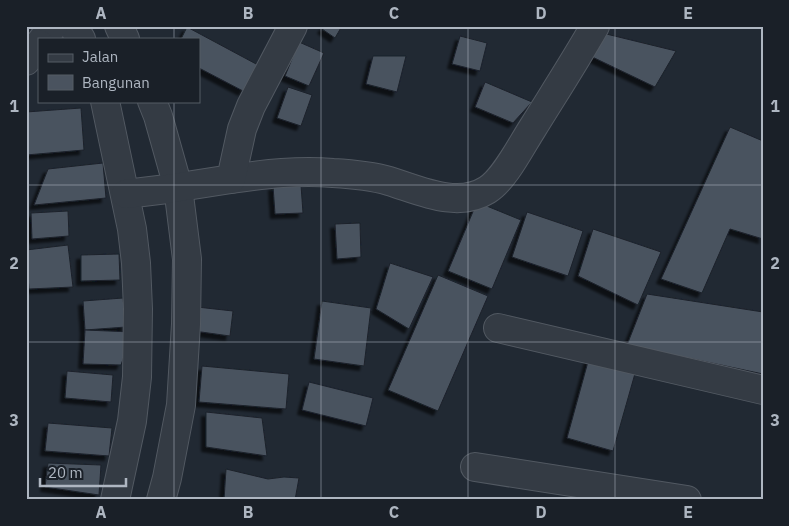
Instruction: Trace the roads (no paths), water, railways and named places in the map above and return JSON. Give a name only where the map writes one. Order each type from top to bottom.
[{"type":"street","points":[[44,38],[53,26]]},
{"type":"street","points":[[74,26],[80,38]]},
{"type":"street","points":[[118,26],[124,38]]},
{"type":"street","points":[[231,178],[242,130],[251,106],[293,26]]},
{"type":"street","points":[[133,193],[272,173],[333,173],[387,180],[440,197],[467,197],[489,190],[507,167],[595,26]]},
{"type":"street","points":[[26,61],[38,45]]},
{"type":"street","points":[[105,102],[133,193],[132,228],[138,308],[137,377],[132,421],[114,500]]},
{"type":"street","points":[[152,102],[158,116],[187,260],[186,324],[181,405],[161,500]]},
{"type":"street","points":[[498,328],[763,390]]},
{"type":"street","points":[[475,467],[687,500]]}]
